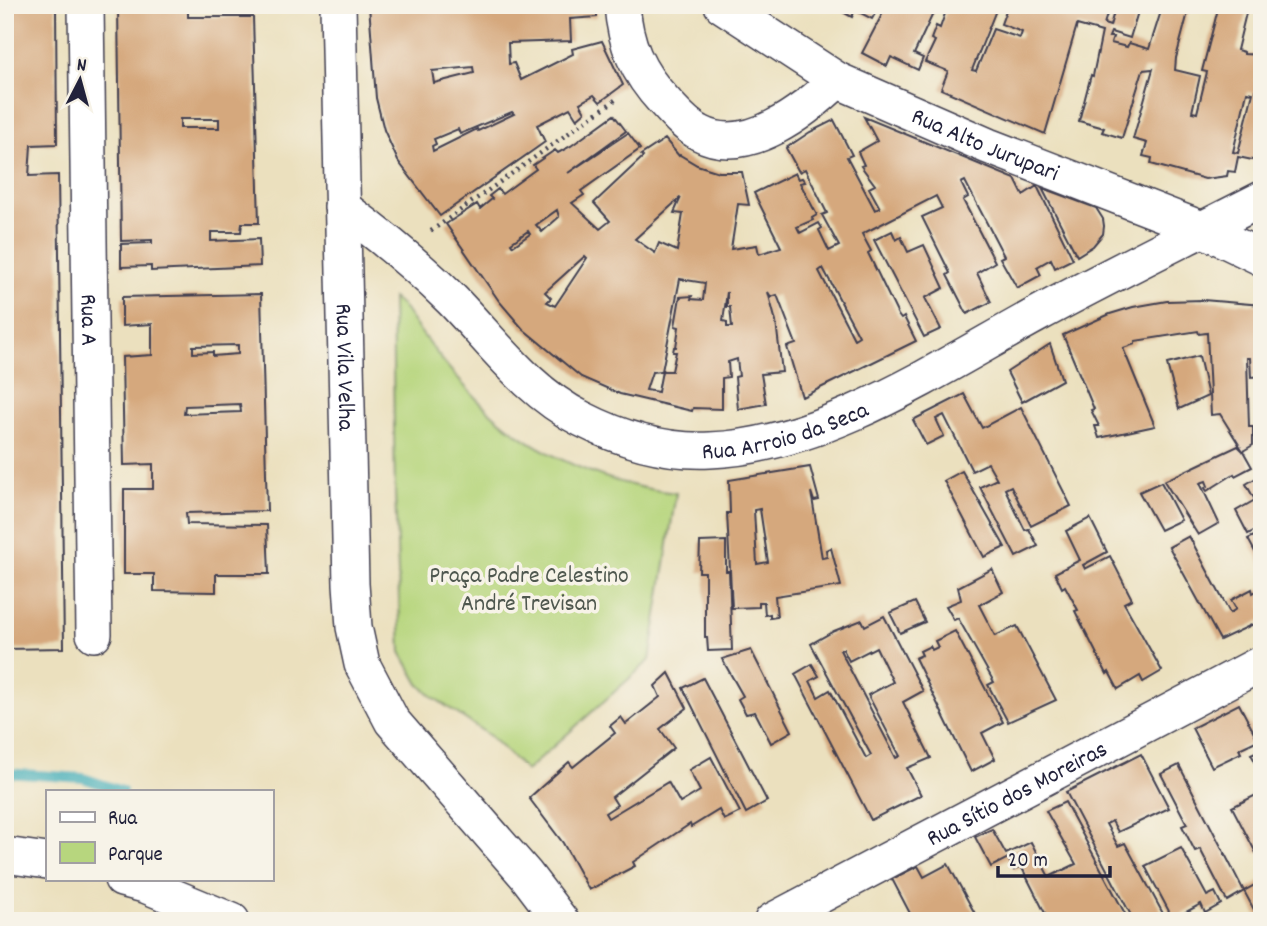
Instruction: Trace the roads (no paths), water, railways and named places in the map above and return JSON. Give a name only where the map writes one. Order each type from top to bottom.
[{"type":"street","name":"Rua A","points":[[86,5],[94,634]]},
{"type":"street","name":"Rua Vila Velha","points":[[338,5],[347,446],[354,627],[362,664],[393,721],[526,875],[561,921]]},
{"type":"street","points":[[622,5],[624,32],[631,53],[646,78],[684,121],[702,134],[725,139],[752,137],[778,126],[802,111],[837,80]]},
{"type":"street","name":"Rua Alto Jurupari","points":[[722,5],[837,80],[988,146],[1202,229],[1262,258]]},
{"type":"street","name":"Rua Arroio da Seca","points":[[342,207],[396,248],[453,301],[512,366],[541,392],[580,418],[618,435],[652,444],[709,450],[741,447],[776,439],[881,400],[1037,314],[1262,199]]},
{"type":"street","name":"Rua Sítio dos Moreiras","points":[[772,921],[1262,663]]},
{"type":"street","points":[[5,855],[46,861]]},
{"type":"street","points":[[126,880],[145,885],[230,920]]},
{"type":"waterway","points":[[5,773],[83,778],[119,790]]},
{"type":"park label","name":"Praça Padre Celestino André Trevisan","points":[[529,588]]}]
